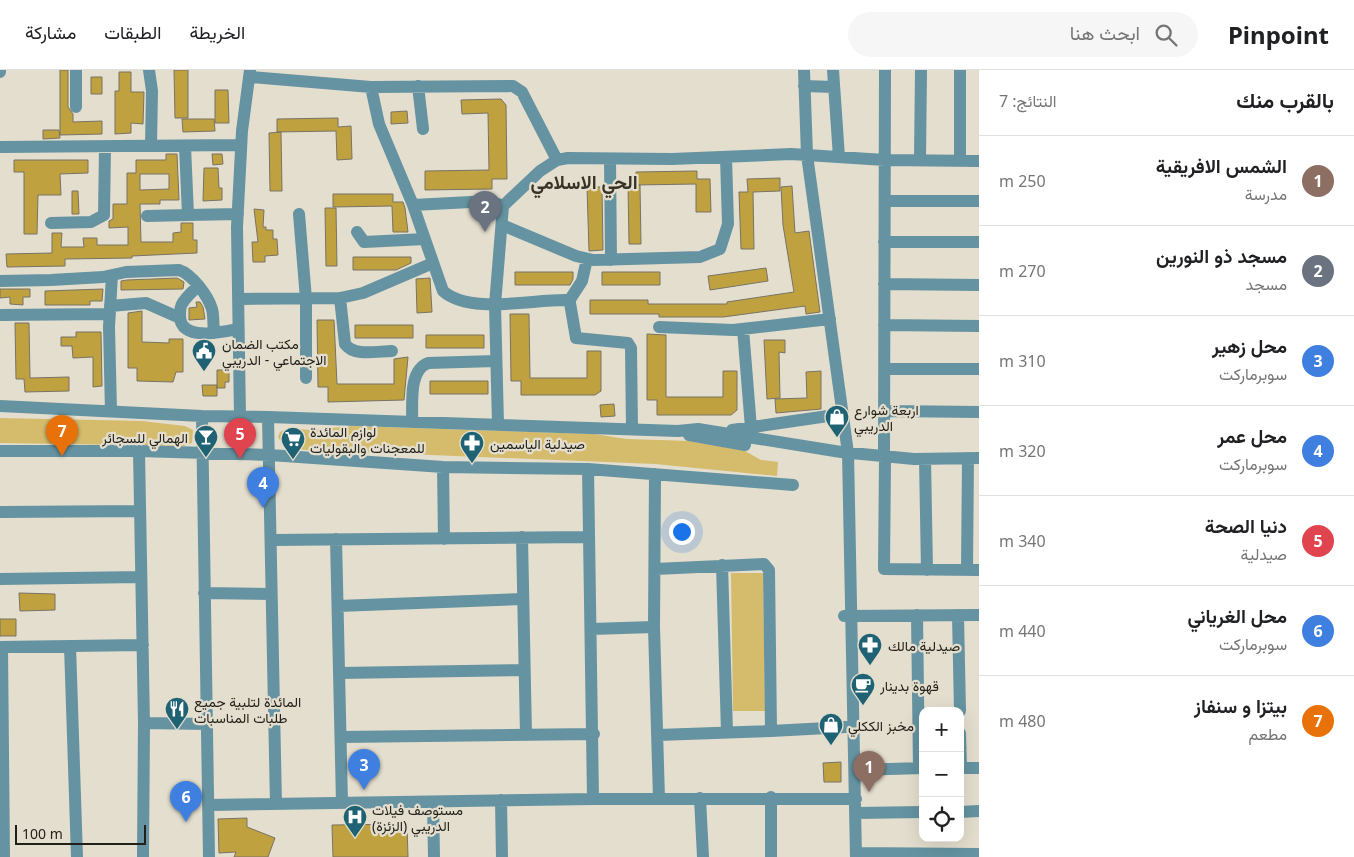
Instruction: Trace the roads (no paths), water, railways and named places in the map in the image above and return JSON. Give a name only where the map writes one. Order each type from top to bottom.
[{"type":"street","points":[[76,70],[76,107]]},
{"type":"street","points":[[149,70],[152,91],[151,146]]},
{"type":"street","points":[[804,70],[808,155],[842,409],[847,615],[846,727],[852,799],[854,856]]},
{"type":"street","points":[[833,70],[839,157]]},
{"type":"street","points":[[678,431],[696,438],[884,458],[974,458],[973,570],[886,570],[884,568],[884,458],[885,411],[885,70]]},
{"type":"street","points":[[920,160],[921,70]]},
{"type":"street","points":[[960,70],[960,161]]},
{"type":"street","points":[[240,416],[238,214],[241,145],[250,74],[371,87],[513,86],[522,92],[557,160]]},
{"type":"street","points":[[418,86],[423,130]]},
{"type":"street","points":[[804,86],[834,87]]},
{"type":"street","points":[[371,87],[379,124],[414,205],[443,291],[450,297],[495,305],[569,301]]},
{"type":"street","points":[[0,147],[241,145]]},
{"type":"street","points":[[185,146],[188,215]]},
{"type":"street","points":[[51,223],[91,222],[104,216],[106,147]]},
{"type":"street","points":[[498,424],[495,305],[503,206],[520,188],[557,160],[568,158],[610,159],[808,155],[885,160],[979,161]]},
{"type":"street","points":[[502,225],[586,259],[700,257],[720,248],[728,224],[726,157]]},
{"type":"street","points":[[610,159],[612,260]]},
{"type":"street","points":[[414,205],[490,201],[503,206]]},
{"type":"street","points":[[885,201],[979,201]]},
{"type":"street","points":[[147,216],[238,214]]},
{"type":"street","points":[[299,214],[306,299],[306,378]]},
{"type":"street","points":[[357,232],[364,242],[425,239]]},
{"type":"street","points":[[884,242],[979,242]]},
{"type":"street","points":[[586,259],[582,281],[569,301],[576,338],[628,343],[631,348],[632,428]]},
{"type":"street","points":[[238,299],[340,298],[370,290],[432,263]]},
{"type":"street","points":[[0,281],[51,280],[126,272],[179,270],[185,272],[198,286],[212,308],[214,333]]},
{"type":"street","points":[[112,275],[110,310],[112,411]]},
{"type":"street","points":[[884,284],[979,285]]},
{"type":"street","points":[[198,286],[181,304],[180,318],[187,330],[214,333],[238,329]]},
{"type":"street","points":[[340,298],[345,344],[348,348],[360,352],[392,351]]},
{"type":"street","points":[[0,315],[110,310],[146,303],[180,318]]},
{"type":"street","points":[[660,327],[743,329],[830,319]]},
{"type":"street","points":[[884,325],[979,326]]},
{"type":"street","points":[[743,329],[751,428]]},
{"type":"street","points":[[412,421],[414,381],[423,365],[496,362]]},
{"type":"street","points":[[885,369],[979,369]]},
{"type":"street","points":[[0,406],[202,416],[412,421],[678,431],[698,429],[844,454]]},
{"type":"street","points":[[717,432],[828,416],[842,409]]},
{"type":"street","points":[[885,411],[979,412]]},
{"type":"street","points":[[202,416],[201,453],[209,857]]},
{"type":"street","points":[[268,417],[273,540],[272,594],[276,804]]},
{"type":"street","points":[[0,450],[139,451],[270,455],[443,467],[588,469],[793,485]]},
{"type":"street","points":[[139,451],[144,723],[143,857]]},
{"type":"street","points":[[920,459],[927,570]]},
{"type":"street","points":[[443,467],[444,538]]},
{"type":"street","points":[[588,469],[594,799]]},
{"type":"street","points":[[655,474],[654,627],[659,799]]},
{"type":"street","points":[[0,512],[140,511]]},
{"type":"street","points":[[522,537],[526,735]]},
{"type":"street","points":[[273,540],[588,537]]},
{"type":"street","points":[[336,539],[342,803]]},
{"type":"street","points":[[655,569],[764,564],[769,570],[771,730]]},
{"type":"street","points":[[722,566],[727,732]]},
{"type":"street","points":[[0,579],[141,577]]},
{"type":"street","points":[[204,593],[272,594]]},
{"type":"street","points":[[338,606],[523,598]]},
{"type":"street","points":[[847,615],[979,615]]},
{"type":"street","points":[[847,615],[855,770],[852,799],[856,813],[854,856]]},
{"type":"street","points":[[917,615],[921,752]]},
{"type":"street","points":[[958,615],[960,707]]},
{"type":"street","points":[[591,629],[654,627]]},
{"type":"street","points":[[4,857],[1,647],[143,645]]},
{"type":"street","points":[[70,646],[77,857]]},
{"type":"street","points":[[340,673],[524,670]]},
{"type":"street","points":[[144,723],[207,724]]},
{"type":"street","points":[[658,736],[846,727]]},
{"type":"street","points":[[341,738],[594,734]]},
{"type":"street","points":[[855,770],[919,768]]},
{"type":"street","points":[[964,768],[979,768]]},
{"type":"street","points":[[208,805],[771,797],[852,799]]},
{"type":"street","points":[[771,797],[771,857]]},
{"type":"street","points":[[700,798],[703,857]]},
{"type":"street","points":[[501,800],[502,857]]},
{"type":"street","points":[[433,802],[434,857]]},
{"type":"street","points":[[856,813],[919,812]]},
{"type":"street","points":[[964,812],[979,812]]},
{"type":"street","points":[[854,856],[979,854]]},
{"type":"place","name":"مسجد ذو النورين","points":[[485,232]]},
{"type":"place","name":"مكتب الضمان الاجتماعي - الدريبي","points":[[204,372]]},
{"type":"place","name":"اربعة شوارع الدريبي","points":[[837,438]]},
{"type":"place","name":"بيتزا و سنفاز","points":[[62,456]]},
{"type":"place","name":"الهمالي للسجائر","points":[[206,458]]},
{"type":"place","name":"دنيا الصحة","points":[[240,459]]},
{"type":"place","name":"لوازم المائدة للمعجنات والبقوليات","points":[[293,460]]},
{"type":"place","name":"صيدلية الياسمين","points":[[472,464]]},
{"type":"place","name":"محل عمر","points":[[263,508]]},
{"type":"place","name":"صيدلية مالك","points":[[870,666]]},
{"type":"place","name":"قهوة بدينار","points":[[863,706]]},
{"type":"place","name":"المائدة لتلبية جميع طلبات المناسبات","points":[[177,730]]},
{"type":"place","name":"مخبز الككلي","points":[[831,746]]},
{"type":"place","name":"محل زهير","points":[[364,790]]},
{"type":"place","name":"الشمس الافريقية","points":[[869,792]]},
{"type":"place","name":"محل الغرياني","points":[[186,822]]},
{"type":"place","name":"مستوصف فيلات الدريبي (الزئزة)","points":[[355,838]]},
{"type":"district","name":"الحي الاسلامي","points":[[584,182]]}]
